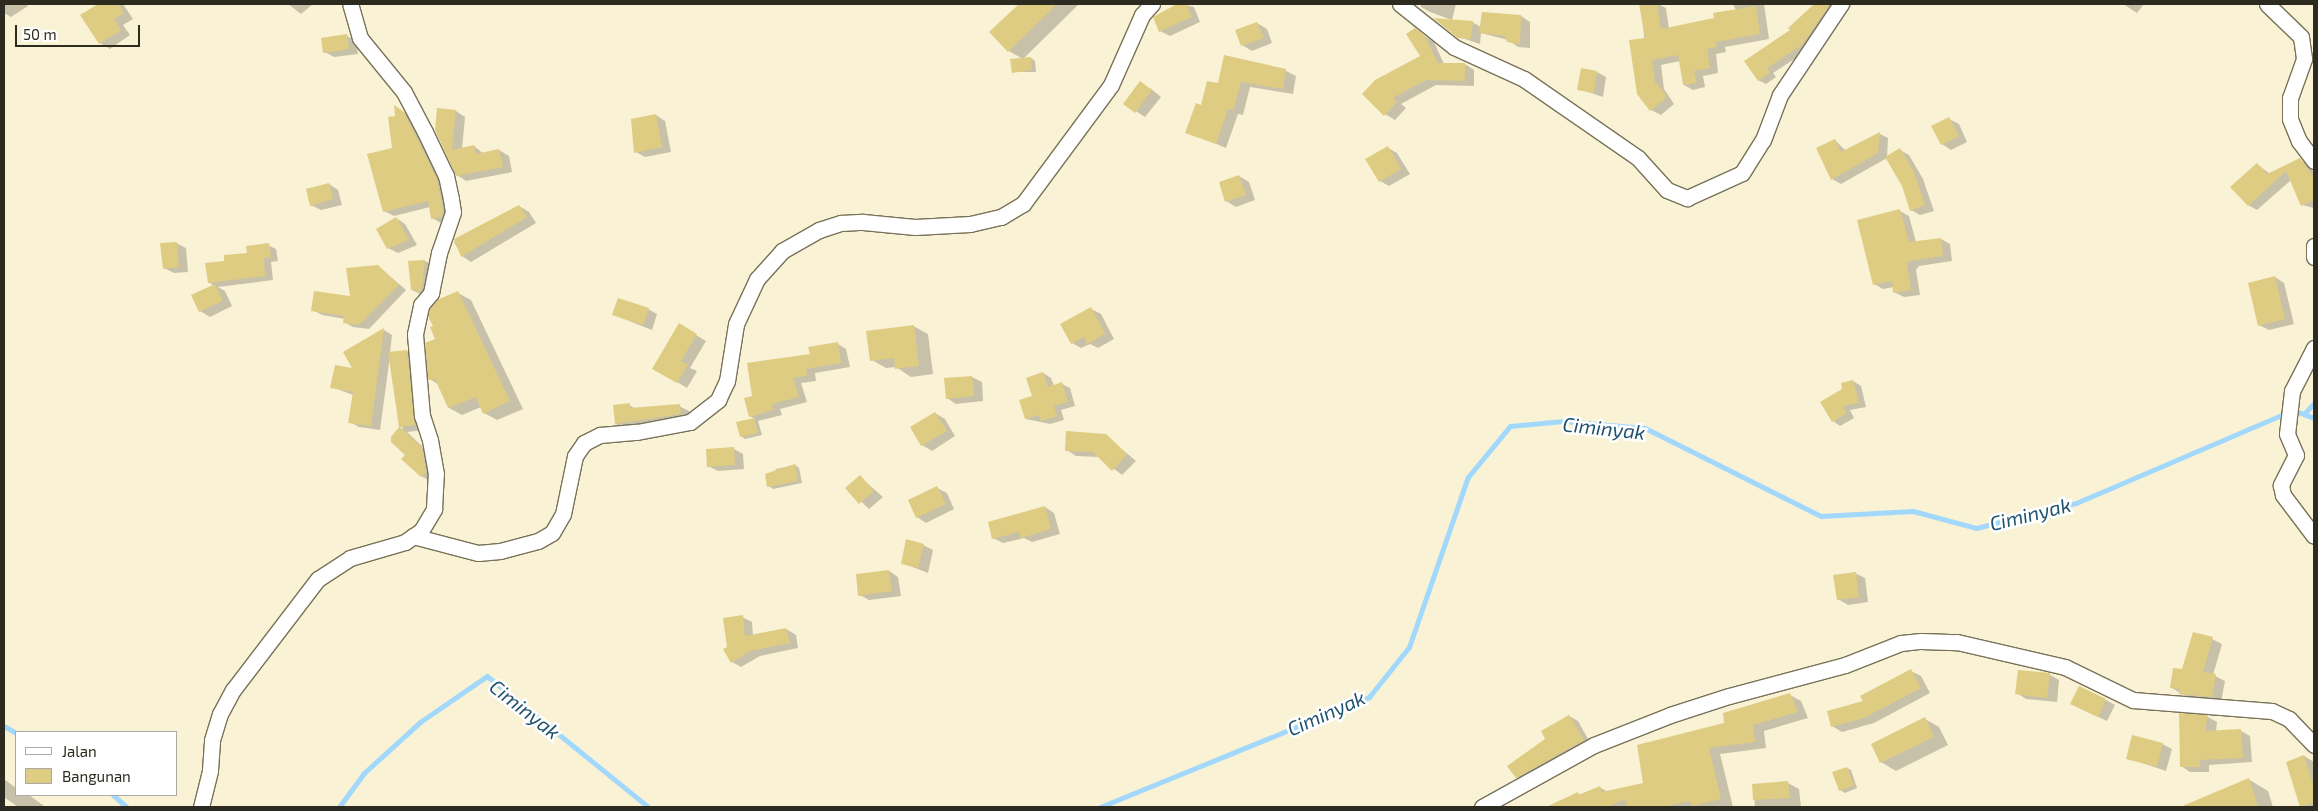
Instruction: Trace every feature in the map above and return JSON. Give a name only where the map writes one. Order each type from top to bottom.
[{"type":"street","points":[[201,807],[210,770],[212,740],[220,714],[233,690],[318,579],[338,564],[368,552],[391,548],[413,536],[428,522],[436,496],[430,440],[420,406],[415,334],[421,306],[431,293],[439,253],[453,212],[446,176],[425,132],[404,92],[360,38],[350,4]]},
{"type":"street","points":[[413,536],[478,553],[500,551],[538,541],[552,533],[563,514],[575,456],[584,443],[600,435],[637,432],[690,422],[718,400],[728,381],[736,324],[757,279],[782,251],[819,230],[841,224],[863,222],[915,227],[970,224],[1001,217],[1023,204],[1111,84],[1142,15],[1152,4]]},
{"type":"street","points":[[1400,4],[1454,47],[1524,78],[1638,158],[1667,190],[1687,198],[1742,173],[1763,140],[1780,94],[1841,4]]},
{"type":"street","points":[[2267,4],[2301,37],[2304,59],[2290,98],[2290,119],[2300,141],[2314,161]]},
{"type":"street","points":[[2314,246],[2314,257]]},
{"type":"street","points":[[2314,348],[2292,392],[2287,434],[2296,455],[2281,485],[2283,495],[2314,536]]},
{"type":"street","points":[[1482,807],[1594,745],[1670,715],[1729,696],[1845,665],[1901,643],[1921,641],[1957,642],[2065,667],[2134,700],[2272,711],[2289,719],[2314,745]]},
{"type":"building","points":[[98,4],[118,4],[124,13],[114,19],[121,30],[99,44],[80,15]]},
{"type":"building","points":[[1019,4],[1057,4],[1008,52],[989,32]]},
{"type":"building","points":[[1177,4],[1186,4],[1192,17],[1159,32],[1153,17]]},
{"type":"building","points":[[1639,4],[1657,4],[1661,29],[1714,18],[1713,13],[1756,6],[1760,34],[1716,42],[1717,47],[1707,49],[1710,68],[1694,71],[1697,83],[1683,85],[1678,55],[1652,60],[1655,82],[1665,94],[1665,99],[1650,111],[1637,94],[1629,40],[1645,38]]},
{"type":"building","points":[[1814,4],[1830,4],[1802,45],[1767,68],[1770,73],[1758,81],[1744,61],[1793,28],[1787,29]]},
{"type":"building","points":[[1482,12],[1521,15],[1520,44],[1507,42],[1505,36],[1479,33]]},
{"type":"building","points":[[1433,18],[1473,21],[1471,39],[1458,38]]},
{"type":"building","points":[[1257,22],[1264,38],[1241,46],[1235,30]]},
{"type":"building","points":[[1415,28],[1424,35],[1438,63],[1465,63],[1465,81],[1426,80],[1393,98],[1397,102],[1384,116],[1362,94],[1375,80],[1420,56],[1406,34]]},
{"type":"building","points":[[347,34],[349,49],[323,53],[321,38]]},
{"type":"building","points":[[1224,55],[1286,69],[1283,89],[1241,82],[1233,110],[1228,109],[1216,144],[1185,133],[1196,103],[1201,105],[1207,81],[1218,83]]},
{"type":"building","points":[[1031,57],[1032,70],[1012,73],[1010,59]]},
{"type":"building","points":[[1581,68],[1597,71],[1594,93],[1577,90]]},
{"type":"building","points":[[1140,81],[1152,90],[1135,113],[1123,104]]},
{"type":"building","points":[[394,105],[404,112],[437,179],[443,211],[441,217],[431,219],[428,201],[383,212],[367,154],[392,148],[388,117],[395,116]]},
{"type":"building","points":[[437,108],[456,110],[452,150],[474,145],[476,154],[499,149],[503,167],[456,176],[435,130]]},
{"type":"building","points":[[656,114],[662,147],[634,153],[631,119]]},
{"type":"building","points":[[1949,117],[1959,136],[1941,145],[1931,126]]},
{"type":"building","points":[[1880,132],[1878,153],[1831,180],[1816,148],[1835,139],[1841,152]]},
{"type":"building","points":[[1388,146],[1401,169],[1379,182],[1365,159]]},
{"type":"building","points":[[1900,148],[1914,172],[1925,205],[1910,211],[1902,186],[1885,157]]},
{"type":"building","points":[[2300,158],[2314,178],[2314,200],[2301,206],[2286,171],[2248,206],[2230,187],[2257,163],[2267,174]]},
{"type":"building","points":[[1239,175],[1246,195],[1225,202],[1219,182]]},
{"type":"building","points":[[329,183],[333,199],[310,206],[306,189]]},
{"type":"building","points":[[519,205],[527,217],[461,257],[454,239]]},
{"type":"building","points":[[1900,209],[1909,242],[1941,238],[1943,256],[1910,261],[1907,264],[1911,290],[1893,293],[1892,281],[1873,285],[1857,220]]},
{"type":"building","points":[[396,217],[409,240],[387,249],[376,229]]},
{"type":"building","points":[[177,242],[179,267],[163,269],[160,243]]},
{"type":"building","points":[[269,243],[271,257],[264,258],[265,276],[208,283],[205,263],[224,261],[224,255],[247,253],[246,246]]},
{"type":"building","points":[[425,260],[422,289],[419,293],[417,290],[411,290],[408,261]]},
{"type":"building","points":[[378,265],[399,285],[359,325],[343,323],[344,316],[311,311],[314,291],[350,296],[346,268]]},
{"type":"building","points":[[2275,276],[2285,319],[2258,326],[2248,283]]},
{"type":"building","points":[[215,284],[223,301],[199,312],[191,295]]},
{"type":"building","points":[[458,291],[510,401],[483,414],[476,397],[448,408],[435,379],[428,380],[425,343],[435,339],[430,327],[433,326],[428,316],[430,309],[437,300]]},
{"type":"building","points":[[618,298],[649,308],[643,325],[612,315]]},
{"type":"building","points":[[1091,307],[1105,334],[1087,344],[1084,337],[1071,344],[1060,324]]},
{"type":"building","points":[[679,323],[697,334],[681,361],[688,365],[677,383],[652,369]]},
{"type":"building","points":[[914,325],[919,366],[895,369],[894,358],[870,361],[866,331]]},
{"type":"building","points":[[384,328],[371,426],[348,423],[353,392],[330,388],[335,365],[352,368],[343,352]]},
{"type":"building","points":[[838,342],[841,363],[806,369],[807,376],[793,378],[799,397],[772,404],[773,410],[749,417],[744,398],[752,396],[747,363],[810,354],[808,347]]},
{"type":"building","points":[[407,350],[415,425],[400,427],[422,448],[426,472],[421,477],[401,459],[405,455],[391,442],[391,437],[399,427],[388,352]]},
{"type":"building","points":[[1043,372],[1048,387],[1062,382],[1068,402],[1054,406],[1057,416],[1041,421],[1039,415],[1025,419],[1019,400],[1032,396],[1026,378]]},
{"type":"building","points":[[972,376],[974,396],[946,399],[944,378]]},
{"type":"building","points":[[1853,380],[1859,403],[1843,406],[1847,413],[1832,422],[1820,402],[1842,389],[1841,383]]},
{"type":"building","points":[[630,403],[630,408],[680,404],[681,414],[615,424],[613,405]]},
{"type":"building","points":[[935,412],[947,431],[921,446],[910,427]]},
{"type":"building","points":[[754,418],[758,433],[740,437],[736,422]]},
{"type":"building","points":[[1066,431],[1106,434],[1127,454],[1112,471],[1093,452],[1065,451]]},
{"type":"building","points":[[734,447],[735,465],[707,467],[706,449]]},
{"type":"building","points":[[795,464],[798,481],[767,487],[765,474]]},
{"type":"building","points":[[860,475],[874,491],[859,504],[845,488]]},
{"type":"building","points":[[937,486],[946,504],[916,518],[908,500]]},
{"type":"building","points":[[1045,506],[1051,529],[1021,538],[1019,532],[992,539],[988,522]]},
{"type":"building","points":[[906,539],[924,544],[918,568],[901,564]]},
{"type":"building","points":[[889,570],[892,591],[858,596],[856,574]]},
{"type":"building","points":[[1856,572],[1859,597],[1837,600],[1833,575]]},
{"type":"building","points":[[743,615],[745,636],[786,628],[790,643],[750,651],[731,663],[723,649],[727,647],[723,618]]},
{"type":"building","points":[[2193,632],[2213,637],[2203,672],[2216,674],[2212,697],[2179,694],[2179,689],[2170,688],[2173,668],[2182,669]]},
{"type":"building","points":[[1911,669],[1921,688],[1864,718],[1831,727],[1827,711],[1863,701],[1860,696]]},
{"type":"building","points":[[2018,670],[2050,673],[2047,698],[2015,694]]},
{"type":"building","points":[[2079,686],[2106,699],[2098,717],[2070,704]]},
{"type":"building","points":[[1790,693],[1798,712],[1753,725],[1755,742],[1709,748],[1721,799],[1692,806],[1690,801],[1663,807],[1627,807],[1625,799],[1608,807],[1546,807],[1578,792],[1579,795],[1600,786],[1602,792],[1643,783],[1637,745],[1724,723],[1723,713]]},
{"type":"building","points":[[2179,713],[2208,715],[2205,731],[2241,729],[2243,758],[2200,760],[2200,767],[2180,767]]},
{"type":"building","points":[[1569,715],[1584,740],[1516,778],[1507,766],[1545,739],[1541,731]]},
{"type":"building","points":[[1925,717],[1934,737],[1880,763],[1871,744]]},
{"type":"building","points":[[2132,735],[2163,743],[2157,767],[2126,759]]},
{"type":"building","points":[[2304,755],[2314,787],[2314,803],[2300,807],[2286,762]]},
{"type":"building","points":[[1847,767],[1854,785],[1839,791],[1832,772]]},
{"type":"building","points":[[2249,778],[2258,807],[2180,807]]},
{"type":"building","points":[[1788,781],[1790,798],[1753,800],[1752,784]]},
{"type":"waterway","points":[[2304,414],[2314,403]]},
{"type":"waterway","name":"Ciminyak","points":[[1100,807],[1369,697],[1409,647],[1468,477],[1510,426],[1564,421],[1645,428],[1821,516],[1913,511],[1976,528],[2076,503],[2293,410],[2314,418]]},
{"type":"waterway","name":"Ciminyak","points":[[339,807],[364,773],[420,722],[487,676],[648,807]]},
{"type":"waterway","name":"Ciminyak","points":[[4,726],[15,732]]},
{"type":"waterway","name":"Ciminyak","points":[[114,796],[127,807]]}]
